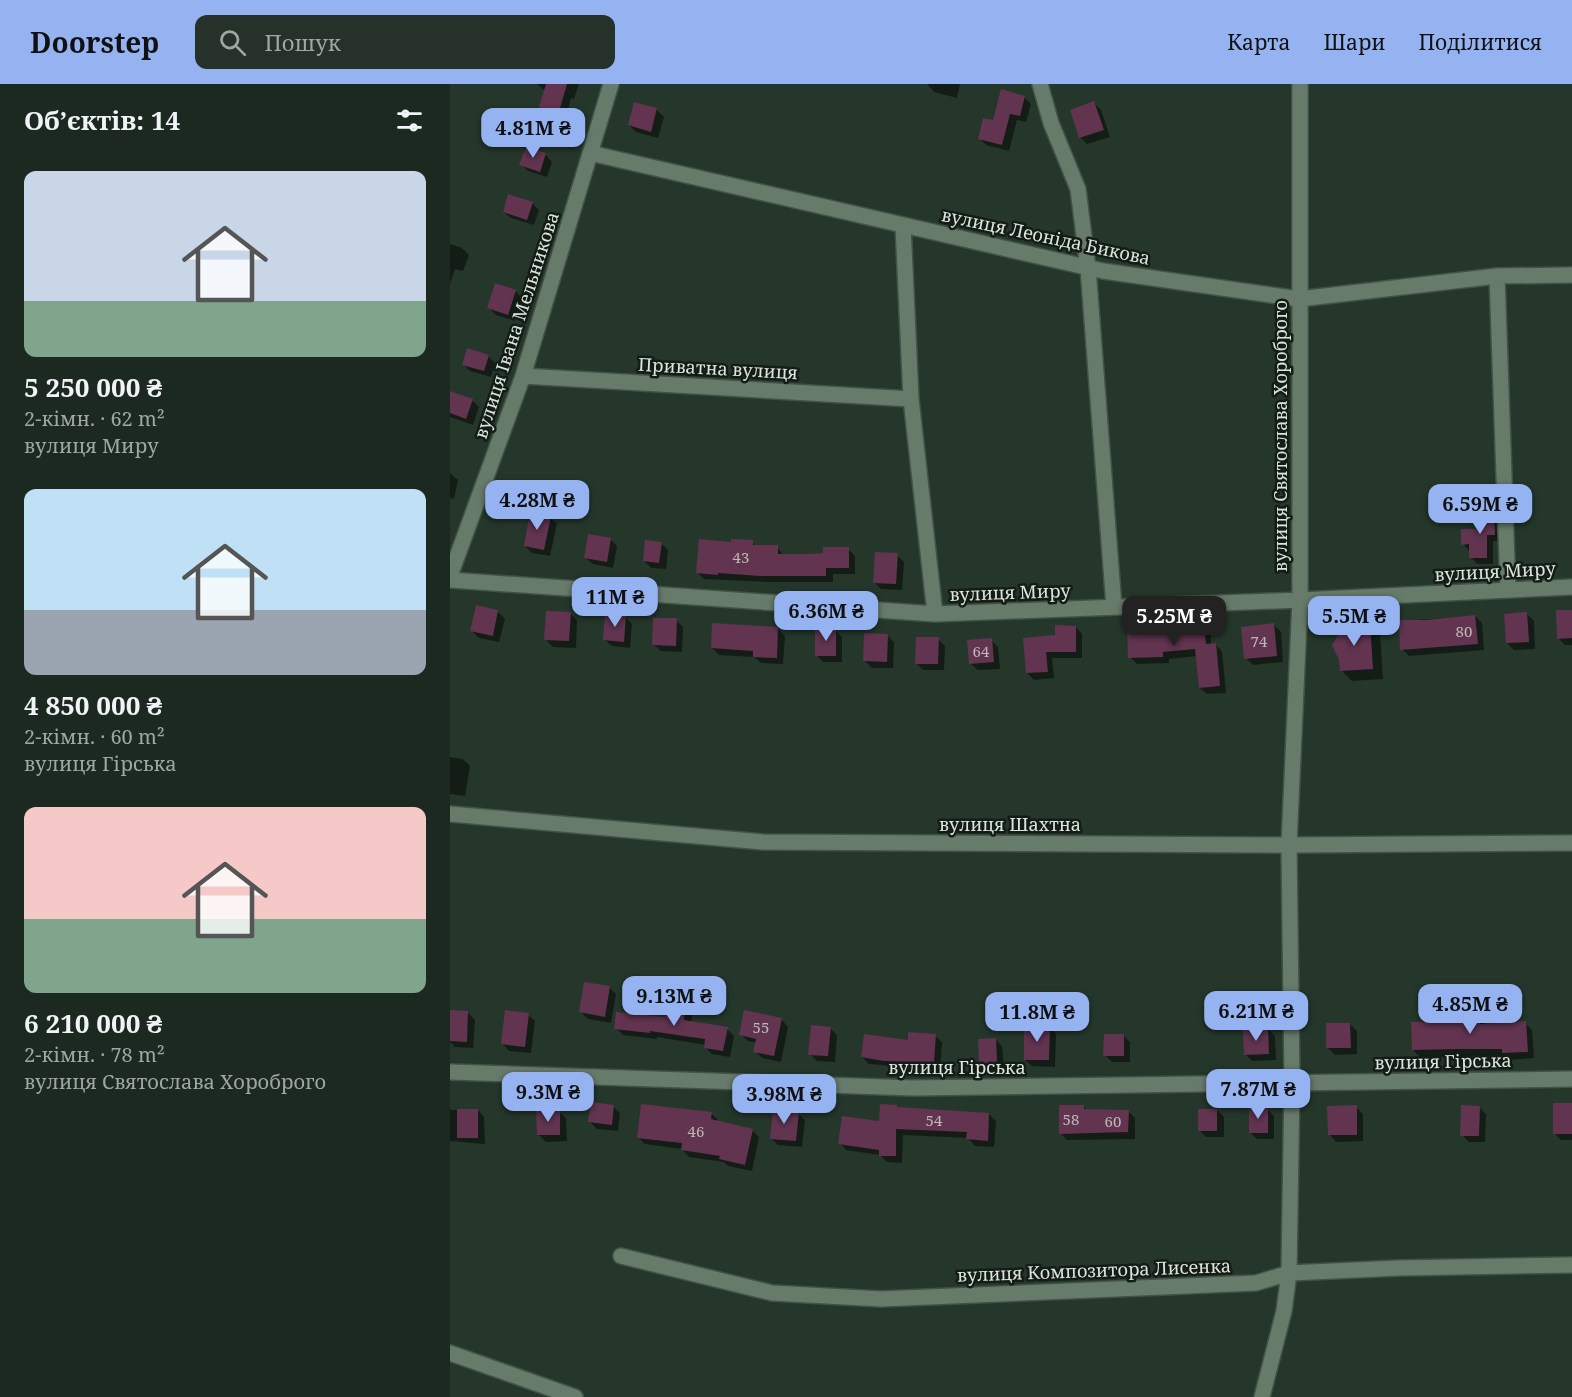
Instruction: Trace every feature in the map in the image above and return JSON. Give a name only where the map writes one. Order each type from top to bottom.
[{"type":"street","name":"вулиця Івана Мельникова","points":[[450,578],[523,376],[611,84]]},
{"type":"street","points":[[1040,84],[1051,123],[1078,189],[1088,268],[1114,607]]},
{"type":"street","name":"вулиця Святослава Хороброго","points":[[1262,1397],[1284,1311],[1289,1273],[1292,1082],[1289,845],[1300,600],[1300,84]]},
{"type":"street","name":"вулиця Леоніда Бикова","points":[[590,153],[1088,268],[1299,299],[1497,276],[1572,275]]},
{"type":"street","points":[[903,225],[911,399],[935,614]]},
{"type":"street","points":[[1497,276],[1508,590]]},
{"type":"street","name":"Приватна вулиця","points":[[523,376],[911,399]]},
{"type":"street","name":"вулиця Миру","points":[[450,578],[935,614],[1572,587]]},
{"type":"street","name":"вулиця Шахтна","points":[[450,814],[764,842],[1289,845],[1572,843]]},
{"type":"street","name":"вулиця Гірська","points":[[450,1072],[913,1088],[1572,1079]]},
{"type":"street","name":"вулиця Композитора Лисенка","points":[[621,1256],[772,1293],[881,1299],[1256,1283],[1289,1273],[1399,1268],[1572,1265]]},
{"type":"street","points":[[450,1353],[575,1397]]},
{"type":"building","points":[[546,84],[567,84],[556,122],[536,116]]},
{"type":"building","points":[[1001,89],[1025,96],[1020,116],[1010,114],[1002,145],[978,139],[983,118],[993,120]]},
{"type":"building","points":[[1094,101],[1104,130],[1079,138],[1070,110]]},
{"type":"building","points":[[634,102],[657,108],[651,132],[628,125]]},
{"type":"building","points":[[526,147],[546,153],[540,172],[519,165]]},
{"type":"building","points":[[508,194],[533,202],[527,220],[503,212]]},
{"type":"building","points":[[495,283],[516,290],[508,315],[487,308]]},
{"type":"building","points":[[467,348],[489,355],[484,371],[462,365]]},
{"type":"building","points":[[450,391],[473,399],[466,419],[450,413]]},
{"type":"building","points":[[1478,510],[1494,510],[1495,535],[1487,535],[1487,558],[1469,558],[1469,544],[1461,545],[1461,529],[1478,529]]},
{"type":"building","points":[[530,512],[551,516],[544,550],[524,546]]},
{"type":"building","points":[[588,534],[611,538],[607,562],[584,558]]},
{"type":"building","points":[[699,539],[731,542],[731,539],[753,540],[753,545],[778,545],[778,554],[823,553],[823,547],[849,547],[849,568],[826,568],[826,576],[696,573]]},
{"type":"building","points":[[645,540],[662,542],[659,563],[643,561]]},
{"type":"building","points":[[875,552],[898,553],[896,584],[873,583]]},
{"type":"building","points":[[476,605],[498,610],[493,636],[470,631]]},
{"type":"building","points":[[1556,610],[1572,610],[1572,638],[1557,639]]},
{"type":"building","points":[[546,611],[571,612],[569,641],[544,640]]},
{"type":"building","points":[[1527,612],[1529,642],[1506,643],[1504,614]]},
{"type":"building","points":[[605,614],[626,615],[624,642],[603,640]]},
{"type":"building","points":[[1475,615],[1478,644],[1400,650],[1399,620]]},
{"type":"building","points":[[653,618],[677,618],[676,646],[652,645]]},
{"type":"building","points":[[1162,621],[1162,631],[1204,628],[1206,644],[1216,643],[1220,686],[1199,688],[1195,649],[1163,652],[1163,657],[1128,658],[1127,622]]},
{"type":"building","points":[[1370,622],[1373,669],[1340,671],[1339,660],[1332,645],[1338,635],[1337,624]]},
{"type":"building","points":[[712,623],[778,627],[777,658],[753,657],[753,651],[711,648]]},
{"type":"building","points":[[1274,623],[1277,656],[1244,659],[1241,627]]},
{"type":"building","points":[[1055,625],[1076,626],[1076,652],[1046,652],[1048,672],[1026,673],[1023,638],[1055,635]]},
{"type":"building","points":[[815,628],[836,628],[836,656],[815,656]]},
{"type":"building","points":[[864,633],[888,634],[887,662],[863,661]]},
{"type":"building","points":[[916,637],[939,637],[938,664],[915,664]]},
{"type":"building","points":[[992,638],[994,662],[969,664],[967,640]]},
{"type":"building","points":[[584,982],[610,986],[605,1017],[579,1012]]},
{"type":"building","points":[[666,1006],[685,1009],[684,1020],[728,1027],[723,1051],[704,1048],[705,1039],[650,1031],[650,1033],[614,1029],[616,1012],[665,1017]]},
{"type":"building","points":[[450,1010],[468,1011],[467,1042],[450,1041]]},
{"type":"building","points":[[505,1010],[529,1013],[525,1047],[501,1044]]},
{"type":"building","points":[[744,1010],[782,1018],[774,1056],[753,1052],[756,1039],[739,1035]]},
{"type":"building","points":[[1456,1017],[1480,1017],[1480,1024],[1526,1021],[1528,1052],[1502,1053],[1502,1049],[1412,1050],[1411,1022],[1456,1021]]},
{"type":"building","points":[[1326,1023],[1350,1023],[1351,1048],[1326,1048]]},
{"type":"building","points":[[811,1025],[831,1027],[828,1056],[808,1055]]},
{"type":"building","points":[[1024,1025],[1050,1026],[1049,1060],[1024,1060]]},
{"type":"building","points":[[1268,1028],[1269,1054],[1244,1055],[1243,1029]]},
{"type":"building","points":[[908,1032],[936,1034],[934,1063],[884,1061],[861,1057],[864,1034],[908,1040]]},
{"type":"building","points":[[1104,1034],[1124,1034],[1124,1056],[1103,1056]]},
{"type":"building","points":[[996,1038],[997,1063],[979,1064],[978,1039]]},
{"type":"building","points":[[591,1102],[614,1105],[612,1125],[588,1122]]},
{"type":"building","points":[[1553,1103],[1572,1103],[1572,1134],[1553,1134]]},
{"type":"building","points":[[641,1104],[712,1112],[711,1119],[753,1129],[745,1165],[719,1159],[720,1156],[681,1150],[682,1143],[637,1138]]},
{"type":"building","points":[[880,1104],[989,1113],[988,1141],[966,1139],[967,1132],[896,1129],[896,1156],[879,1156],[879,1150],[838,1144],[842,1116],[879,1121]]},
{"type":"building","points":[[1059,1105],[1084,1105],[1084,1109],[1129,1110],[1128,1132],[1059,1134]]},
{"type":"building","points":[[1357,1105],[1357,1135],[1328,1135],[1327,1106]]},
{"type":"building","points":[[1461,1105],[1480,1106],[1479,1136],[1460,1136]]},
{"type":"building","points":[[1249,1107],[1268,1107],[1268,1133],[1249,1133]]},
{"type":"building","points":[[457,1109],[478,1109],[478,1138],[457,1138]]},
{"type":"building","points":[[773,1109],[799,1112],[796,1141],[770,1139]]},
{"type":"building","points":[[1198,1109],[1217,1109],[1217,1131],[1198,1131]]},
{"type":"building","points":[[560,1110],[560,1135],[537,1135],[536,1111]]}]
